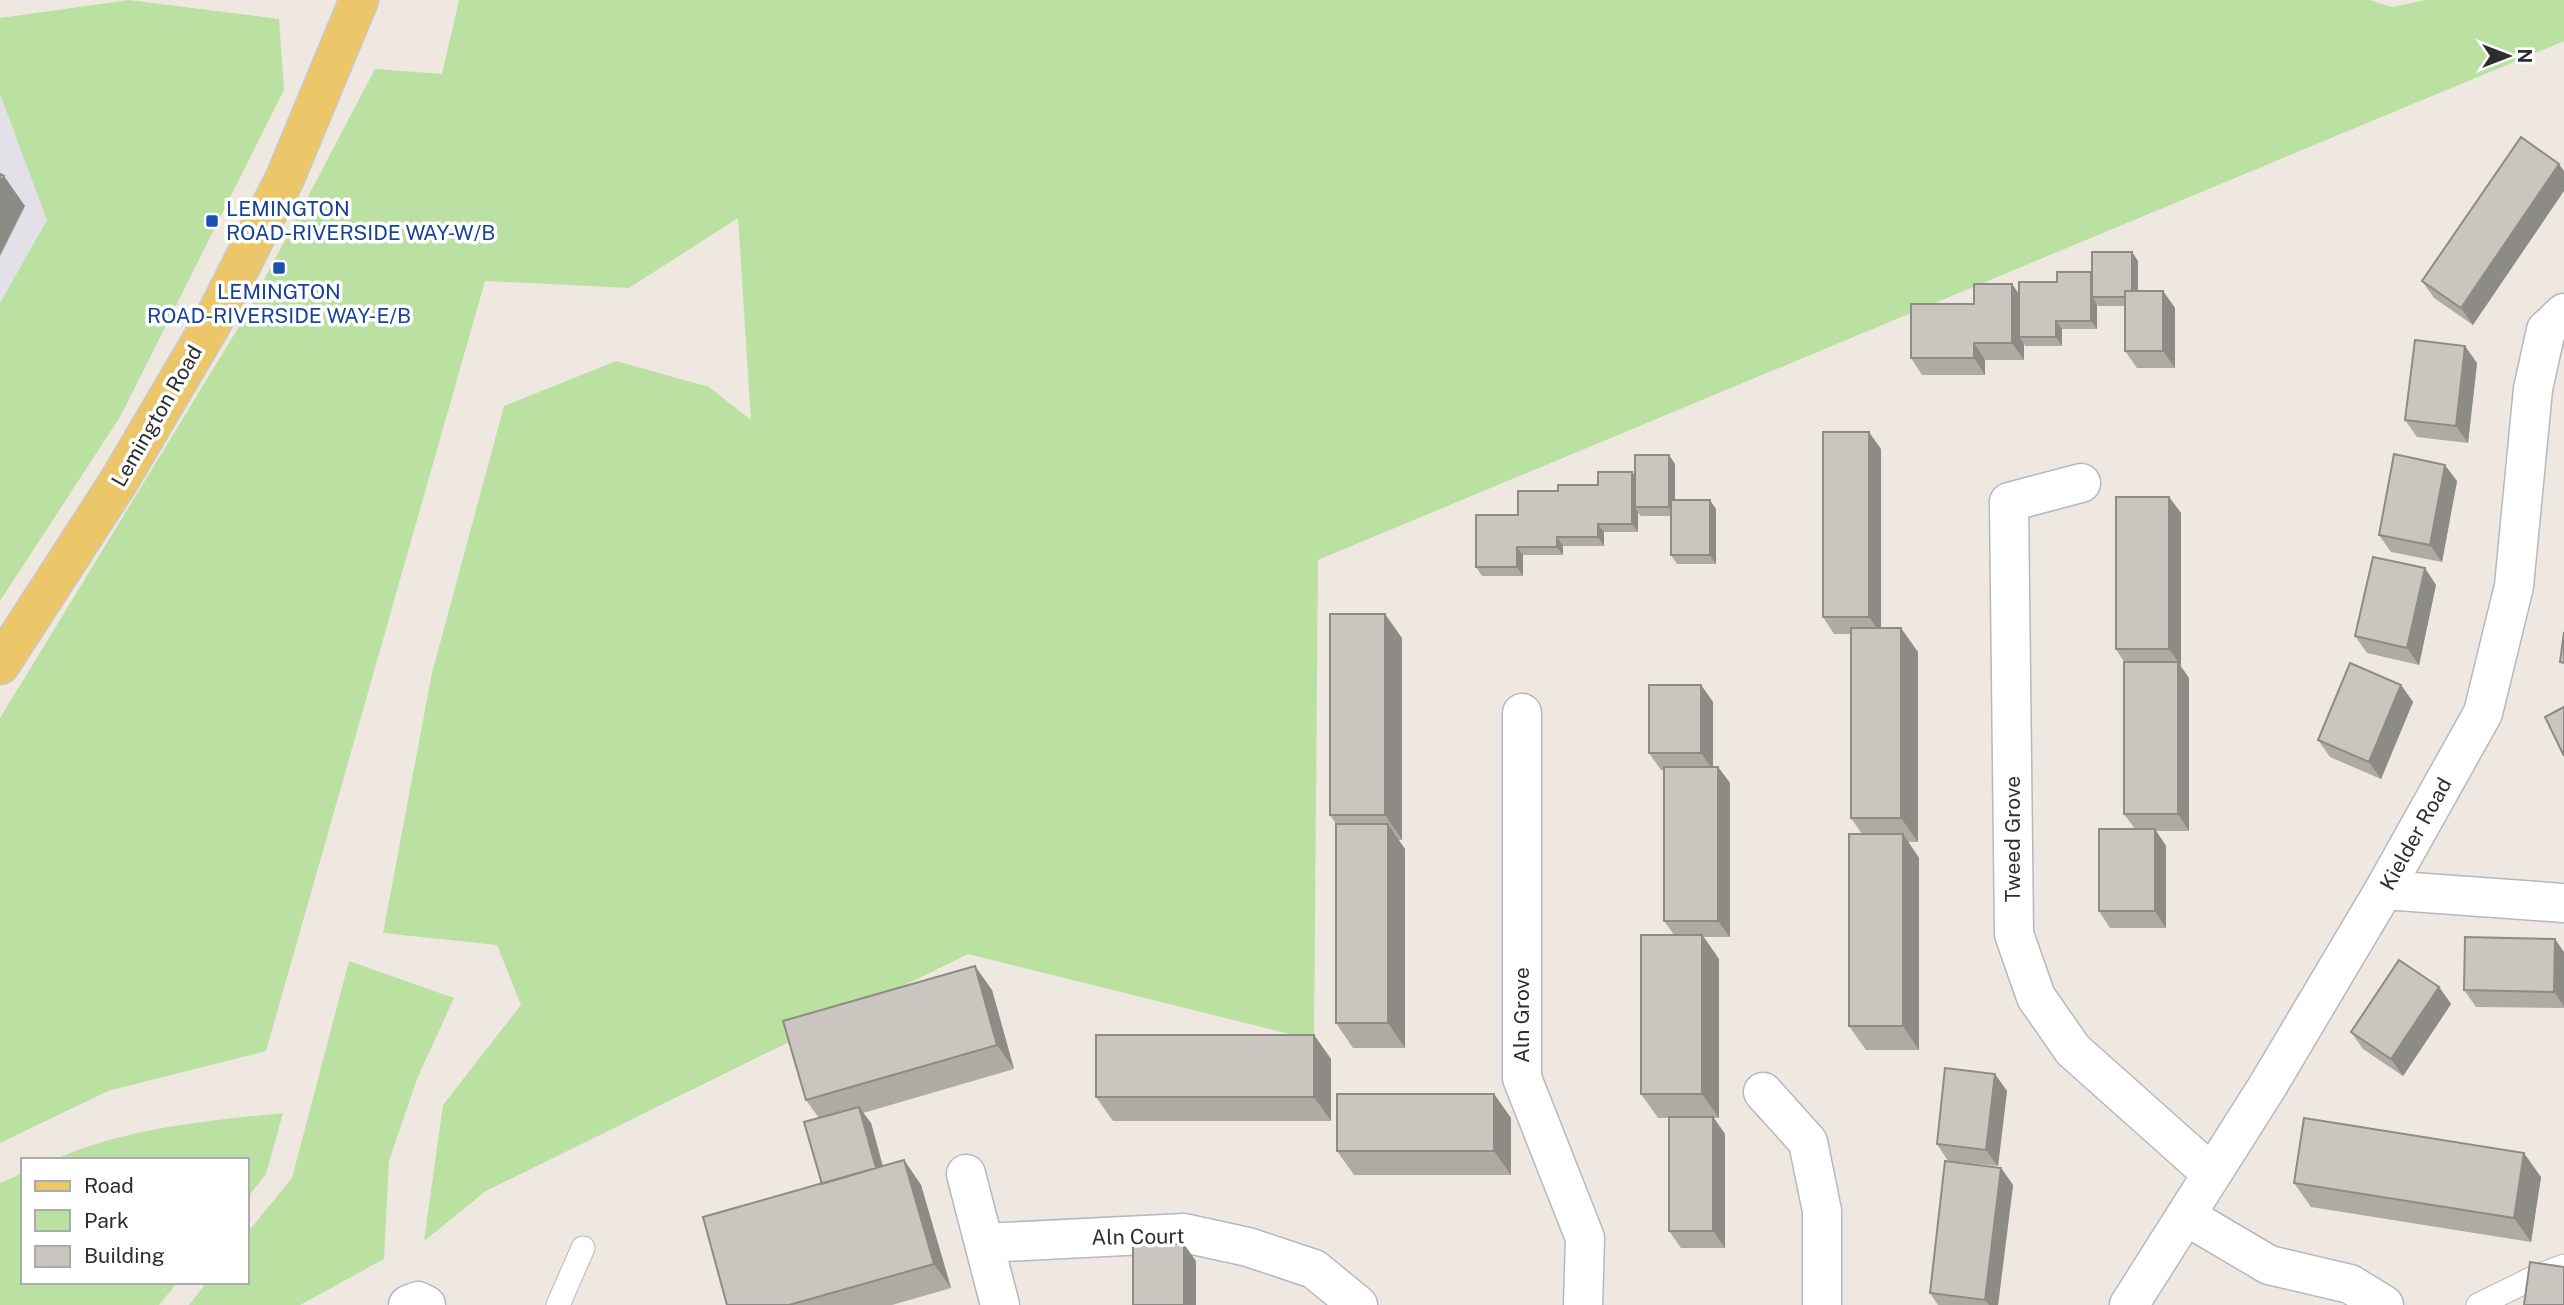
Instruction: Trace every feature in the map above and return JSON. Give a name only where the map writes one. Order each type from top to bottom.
[{"type":"main road","name":"Lemington Road","points":[[0,665],[119,481],[212,323],[285,178],[359,0]]},
{"type":"street","name":"Kielder Road","points":[[2129,1305],[2267,1087],[2384,890],[2483,713],[2514,586],[2533,389],[2546,330],[2564,313]]},
{"type":"street","name":"Tweed Grove","points":[[2081,483],[2009,502],[2014,934],[2036,997],[2073,1050],[2212,1174]]},
{"type":"street","name":"Aln Grove","points":[[1521,713],[1521,1078],[1585,1238],[1583,1305]]},
{"type":"street","points":[[2384,890],[2564,903]]},
{"type":"street","points":[[1763,1092],[1808,1142],[1822,1210],[1822,1305]]},
{"type":"street","points":[[966,1174],[1000,1305]]},
{"type":"street","points":[[2186,1216],[2269,1265],[2350,1284],[2384,1305]]},
{"type":"street","name":"Aln Court","points":[[984,1243],[1184,1234],[1248,1247],[1314,1269],[1358,1305]]},
{"type":"street","points":[[408,1305],[418,1301],[426,1305]]},
{"type":"lane","points":[[558,1305],[583,1248]]},
{"type":"lane","points":[[2478,1305],[2564,1266]]},
{"type":"shaded area","points":[[0,64],[103,223],[0,382]]},
{"type":"green space","points":[[129,0],[279,19],[284,90],[120,417],[0,601],[0,303],[47,220],[0,94],[0,18]]},
{"type":"green space","points":[[459,0],[2369,0],[2392,7],[2426,0],[2564,0],[2564,41],[1318,560],[1314,1040],[968,954],[486,1191],[424,1241],[443,1105],[521,1005],[497,945],[383,933],[432,673],[504,406],[616,361],[709,387],[751,420],[738,218],[629,288],[485,281],[266,1051],[108,1091],[0,1143],[0,718],[243,320],[375,69],[442,74]]},
{"type":"green space","points":[[349,961],[454,998],[417,1079],[389,1161],[384,1259],[300,1305],[189,1305],[205,1284],[248,1284],[248,1232],[292,1178]]},
{"type":"green space","points":[[283,1113],[266,1174],[248,1197],[248,1158],[58,1158],[108,1140],[195,1123]]},
{"type":"green space","points":[[21,1174],[21,1284],[176,1284],[159,1305],[0,1305],[0,1183]]},
{"type":"building","points":[[2521,137],[2559,164],[2461,308],[2422,281]]},
{"type":"building","points":[[2092,252],[2132,252],[2132,291],[2125,291],[2125,297],[2092,297]]},
{"type":"building","points":[[2057,272],[2091,272],[2091,321],[2056,321],[2056,337],[2019,337],[2019,282],[2057,282]]},
{"type":"building","points":[[1974,284],[2012,284],[2012,343],[1974,343],[1974,358],[1911,358],[1911,304],[1974,304]]},
{"type":"building","points":[[2125,291],[2163,291],[2163,351],[2125,351]]},
{"type":"building","points":[[2415,340],[2465,346],[2456,426],[2405,420]]},
{"type":"building","points":[[1823,432],[1869,432],[1869,617],[1823,617]]},
{"type":"building","points":[[2394,454],[2445,465],[2430,545],[2379,535]]},
{"type":"building","points":[[1635,455],[1669,455],[1669,507],[1635,507]]},
{"type":"building","points":[[1598,472],[1632,472],[1632,524],[1598,524],[1598,537],[1557,537],[1557,547],[1517,547],[1517,567],[1476,567],[1476,515],[1518,515],[1518,491],[1558,491],[1558,485],[1598,485]]},
{"type":"building","points":[[2116,497],[2169,497],[2169,649],[2116,649]]},
{"type":"building","points":[[1671,500],[1710,500],[1710,555],[1671,555]]},
{"type":"building","points":[[2373,557],[2425,568],[2407,648],[2355,636]]},
{"type":"building","points":[[1330,614],[1385,614],[1385,815],[1330,815]]},
{"type":"building","points":[[1851,628],[1901,628],[1901,818],[1851,818]]},
{"type":"building","points":[[2564,632],[2564,663],[2560,662]]},
{"type":"building","points":[[2124,662],[2178,662],[2178,814],[2124,814]]},
{"type":"building","points":[[2350,663],[2401,685],[2369,762],[2318,740]]},
{"type":"building","points":[[1649,685],[1701,685],[1701,753],[1649,753]]},
{"type":"building","points":[[2564,707],[2564,756],[2545,717]]},
{"type":"building","points":[[1664,767],[1718,767],[1718,921],[1664,921]]},
{"type":"building","points":[[1336,824],[1388,824],[1388,1023],[1336,1023]]},
{"type":"building","points":[[2099,829],[2155,829],[2155,911],[2099,911]]},
{"type":"building","points":[[1849,834],[1903,834],[1903,1026],[1849,1026]]},
{"type":"building","points":[[1641,935],[1702,935],[1702,1094],[1641,1094]]},
{"type":"building","points":[[2465,937],[2555,939],[2554,992],[2464,990]]},
{"type":"building","points":[[2399,960],[2439,987],[2391,1059],[2351,1032]]},
{"type":"building","points":[[975,966],[997,1045],[806,1100],[783,1021]]},
{"type":"building","points":[[1096,1035],[1314,1035],[1314,1097],[1096,1097]]},
{"type":"building","points":[[1945,1068],[1995,1074],[1986,1150],[1937,1144]]},
{"type":"building","points":[[1337,1094],[1494,1094],[1494,1151],[1337,1151]]},
{"type":"building","points":[[859,1107],[876,1168],[822,1184],[804,1122]]},
{"type":"building","points":[[1669,1117],[1713,1117],[1713,1231],[1669,1231]]},
{"type":"building","points":[[2304,1118],[2524,1153],[2514,1218],[2294,1183]]},
{"type":"building","points":[[904,1160],[934,1264],[789,1305],[727,1305],[703,1217]]},
{"type":"building","points":[[1945,1161],[2001,1168],[1985,1300],[1930,1293]]},
{"type":"building","points":[[1133,1244],[1184,1244],[1184,1305],[1133,1305]]},
{"type":"building","points":[[2530,1262],[2564,1267],[2564,1305],[2524,1305]]},
{"type":"place","name":"LEMINGTON ROAD-RIVERSIDE WAY-W/B","points":[[212,221]]},
{"type":"place","name":"LEMINGTON ROAD-RIVERSIDE WAY-E/B","points":[[279,268]]}]
